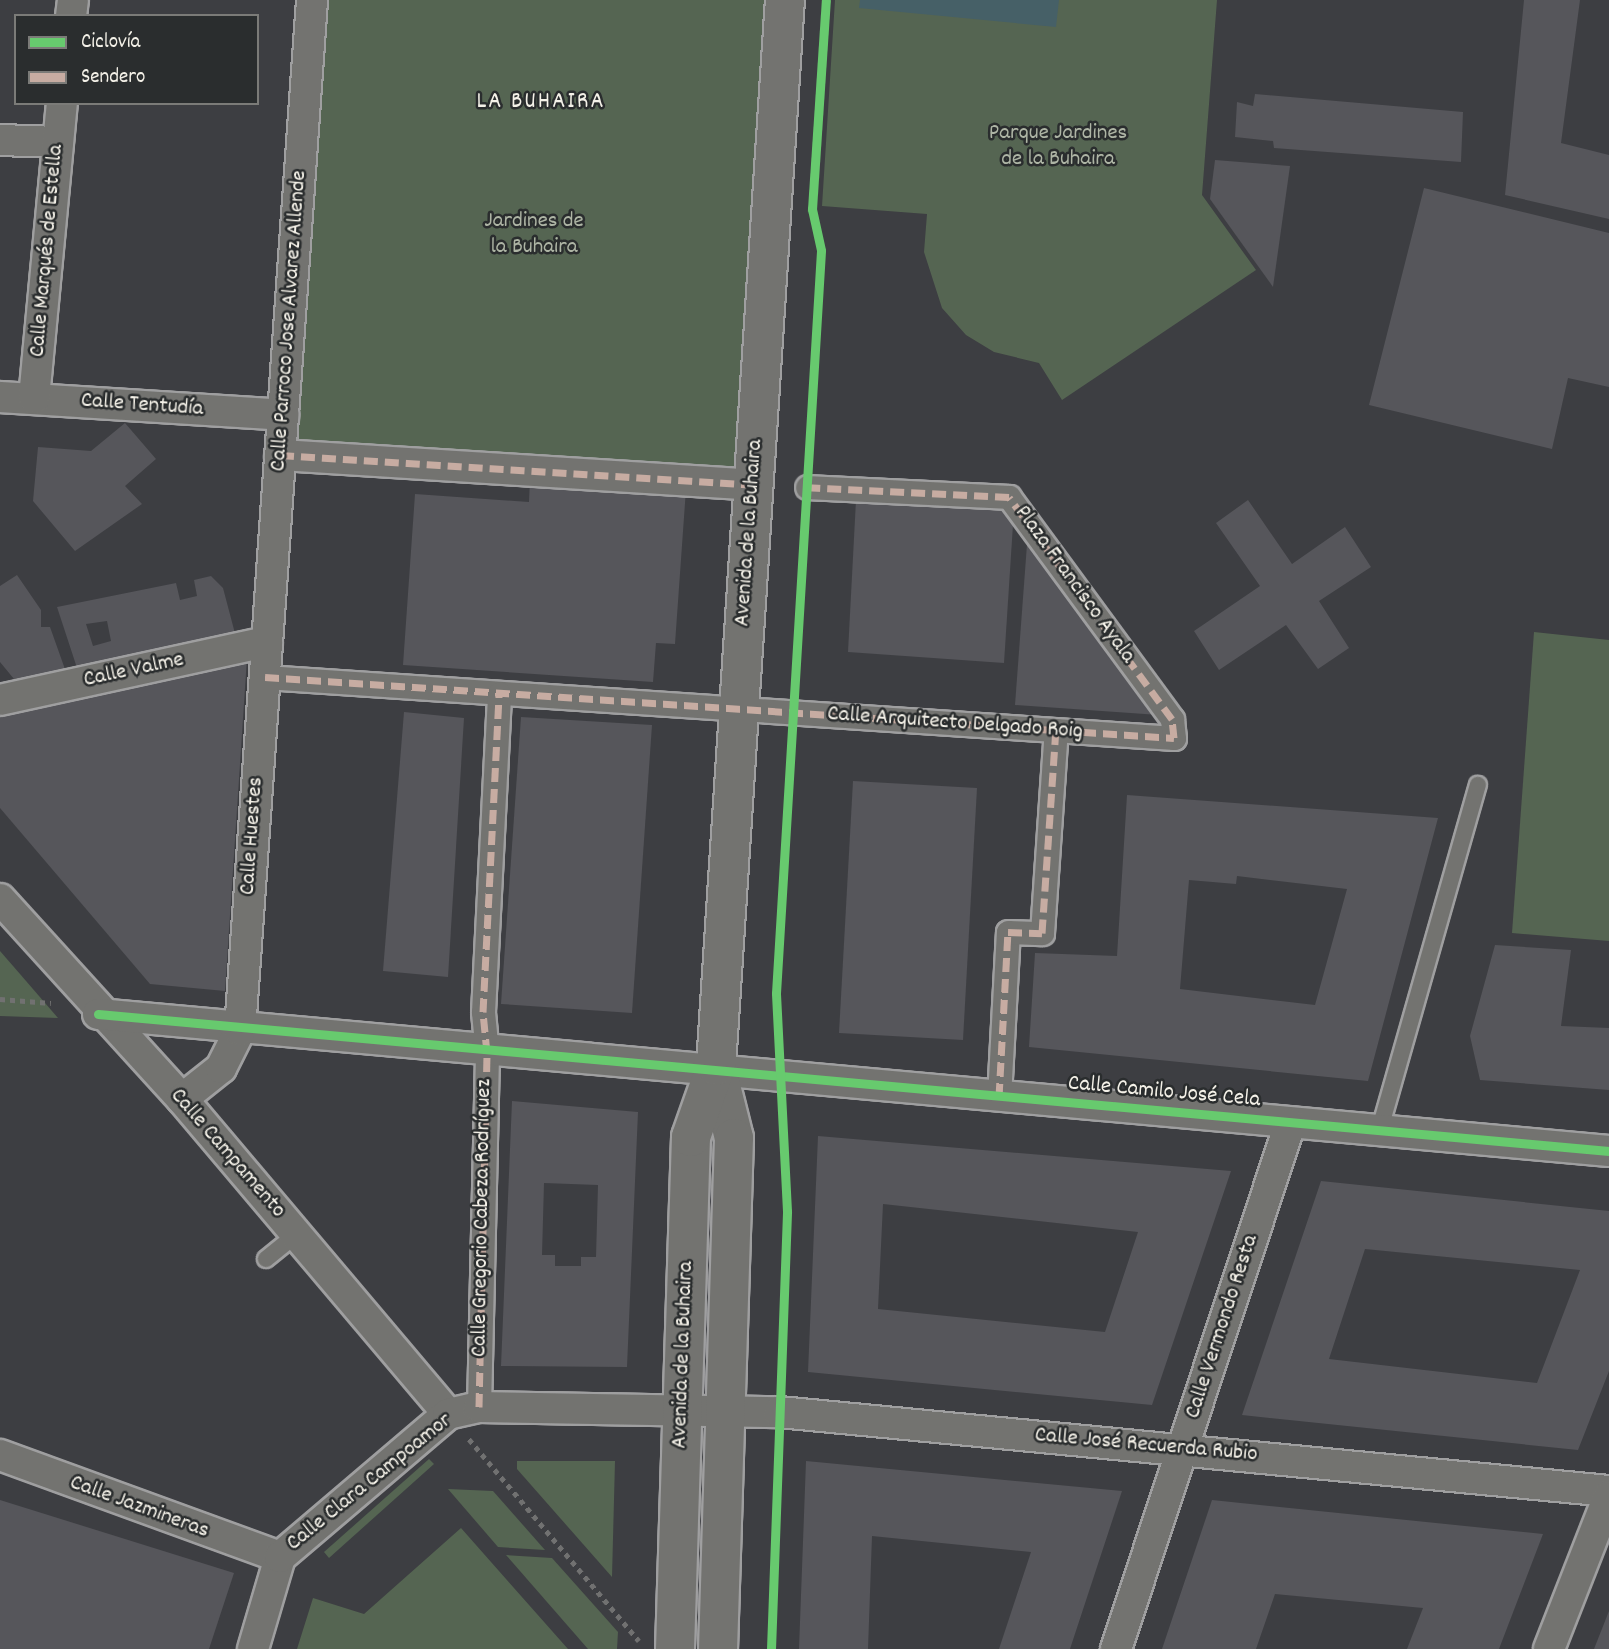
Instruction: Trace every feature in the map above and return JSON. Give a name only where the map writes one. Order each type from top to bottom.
[{"type":"main road","name":"Avenida de la Buhaira","points":[[675,1649],[691,1137],[716,1066],[736,710],[754,485],[785,0]]},
{"type":"main road","name":"Avenida de la Buhaira","points":[[716,1066],[734,1138],[718,1649]]},
{"type":"street","name":"Calle Parroco Jose Alvarez Allende","points":[[267,642],[312,0]]},
{"type":"street","name":"Calle Marqués de Estella","points":[[34,398],[62,105]]},
{"type":"street","points":[[0,140],[58,142]]},
{"type":"street","name":"Calle Tentudía","points":[[0,397],[283,415]]},
{"type":"street","points":[[281,454],[754,485]]},
{"type":"street","name":"Plaza Francisco Ayala","points":[[807,487],[1009,497],[1172,719],[1174,738]]},
{"type":"street","name":"Calle Huestes","points":[[240,1030],[267,642]]},
{"type":"street","name":"Calle Valme","points":[[0,700],[267,642]]},
{"type":"street","name":"Calle Arquitecto Delgado Roig","points":[[265,677],[1174,738]]},
{"type":"street","name":"Calle Gregorio Cabeza Rodríguez","points":[[479,1407],[488,1053],[483,1012],[499,693]]},
{"type":"street","points":[[999,1097],[1008,932],[1042,933],[1056,730]]},
{"type":"street","name":"Calle Campamento","points":[[0,899],[96,1010],[181,1100],[448,1414]]},
{"type":"street","name":"Calle Camilo José Cela","points":[[96,1010],[240,1030],[488,1053],[716,1066],[999,1097],[1609,1151]]},
{"type":"street","points":[[181,1100],[221,1068],[240,1030]]},
{"type":"street","name":"Calle Vermondo Resta","points":[[1116,1649],[1290,1124]]},
{"type":"street","name":"Calle Clara Campoamor","points":[[253,1649],[280,1557],[448,1414],[479,1407],[683,1409]]},
{"type":"street","name":"Calle José Recuerda Rubio","points":[[683,1409],[726,1410],[1182,1450],[1609,1491]]},
{"type":"street","name":"Calle Jazmineras","points":[[0,1455],[280,1557]]},
{"type":"street","points":[[1549,1649],[1609,1496]]},
{"type":"lane","points":[[1379,1132],[1479,785]]},
{"type":"lane","points":[[266,1259],[296,1235]]},
{"type":"path","points":[[0,999],[96,1010]]},
{"type":"path","points":[[448,1414],[646,1649]]},
{"type":"green space","name":"Jardines de la Buhaira","points":[[314,0],[785,0],[754,485],[281,455]]},
{"type":"green space","name":"Parque Jardines de la Buhaira","points":[[835,0],[1217,0],[1202,195],[1256,270],[1062,400],[1039,363],[994,352],[966,335],[942,308],[924,252],[927,214],[822,206]]},
{"type":"green space","points":[[1534,632],[1609,640],[1609,941],[1512,933]]},
{"type":"green space","points":[[0,951],[20,974],[58,1018],[0,1016]]},
{"type":"green space","points":[[429,1459],[434,1464],[329,1558],[324,1552]]},
{"type":"green space","points":[[517,1461],[615,1461],[612,1577],[517,1469]]},
{"type":"green space","points":[[448,1489],[493,1491],[545,1550],[498,1547]]},
{"type":"green space","points":[[461,1528],[568,1649],[297,1649],[313,1598],[364,1614]]},
{"type":"green space","points":[[506,1555],[552,1558],[618,1632],[617,1649],[588,1649]]},
{"type":"water","points":[[860,0],[1059,0],[1056,27],[859,8]]},
{"type":"building","points":[[1524,0],[1580,0],[1561,143],[1609,155],[1609,219],[1505,195]]},
{"type":"building","points":[[1255,94],[1463,112],[1461,162],[1274,148],[1273,141],[1235,137],[1237,102],[1253,106]]},
{"type":"building","points":[[1215,160],[1290,166],[1273,287],[1210,199]]},
{"type":"building","points":[[1424,188],[1609,233],[1609,387],[1568,378],[1552,449],[1369,405]]},
{"type":"building","points":[[125,423],[156,459],[125,486],[142,504],[75,551],[33,501],[38,447],[91,451]]},
{"type":"building","points":[[530,478],[686,489],[675,644],[656,643],[653,682],[403,665],[415,494],[529,502]]},
{"type":"building","points":[[856,500],[1014,509],[1004,663],[848,652]]},
{"type":"building","points":[[1248,500],[1292,564],[1345,527],[1371,567],[1319,601],[1349,648],[1318,669],[1286,625],[1219,670],[1194,631],[1260,586],[1216,523]]},
{"type":"building","points":[[1028,531],[1159,715],[1015,705]]},
{"type":"building","points":[[17,575],[41,610],[41,627],[50,627],[66,672],[14,679],[0,662],[0,586]]},
{"type":"building","points":[[211,576],[223,588],[237,641],[78,671],[57,607],[176,583],[180,600],[197,596],[194,580]],"holes":[[[107,621],[111,641],[93,646],[86,624]]]},
{"type":"building","points":[[247,658],[225,991],[150,984],[0,808],[0,707]]},
{"type":"building","points":[[404,712],[464,718],[448,977],[383,971]]},
{"type":"building","points":[[521,717],[652,725],[632,1013],[501,1004]]},
{"type":"building","points":[[853,781],[977,788],[963,1040],[839,1033]]},
{"type":"building","points":[[1127,795],[1438,818],[1368,1081],[1029,1047],[1035,953],[1117,956]],"holes":[[[1237,876],[1347,889],[1315,1005],[1180,989],[1189,880],[1236,884]]]},
{"type":"building","points":[[1495,945],[1571,950],[1561,1026],[1609,1028],[1609,1090],[1480,1080],[1470,1036]]},
{"type":"building","points":[[512,1101],[638,1112],[627,1367],[501,1366]],"holes":[[[544,1183],[598,1185],[596,1257],[581,1257],[581,1266],[555,1266],[555,1255],[542,1255]]]},
{"type":"building","points":[[818,1136],[1231,1171],[1152,1405],[808,1372]],"holes":[[[883,1204],[1138,1232],[1105,1332],[878,1309]]]},
{"type":"building","points":[[1321,1181],[1609,1211],[1609,1371],[1578,1450],[1242,1415]],"holes":[[[1365,1249],[1580,1270],[1537,1383],[1329,1359]]]},
{"type":"building","points":[[806,1461],[1122,1491],[1070,1649],[999,1649],[1031,1552],[872,1536],[868,1649],[799,1649]]},
{"type":"building","points":[[0,1500],[234,1573],[209,1649],[0,1649]]},
{"type":"building","points":[[1212,1500],[1543,1534],[1499,1649],[1407,1649],[1423,1608],[1275,1594],[1256,1649],[1162,1649]]},
{"type":"building","points":[[1609,1611],[1609,1649],[1594,1649]]},
{"type":"marked path","points":[[280,455],[754,485]]},
{"type":"marked path","points":[[265,677],[1174,738],[1172,719],[1009,497],[807,487]]},
{"type":"marked path","points":[[479,1407],[487,1053],[483,1012],[499,693]]},
{"type":"marked path","points":[[999,1097],[1008,932],[1042,933],[1056,730]]},
{"type":"cycle path","points":[[771,1649],[787,1211],[776,993],[821,250],[812,209],[826,0]]},
{"type":"cycle path","points":[[98,1014],[1609,1151]]},
{"type":"district","name":"LA BUHAIRA","points":[[541,103]]}]
